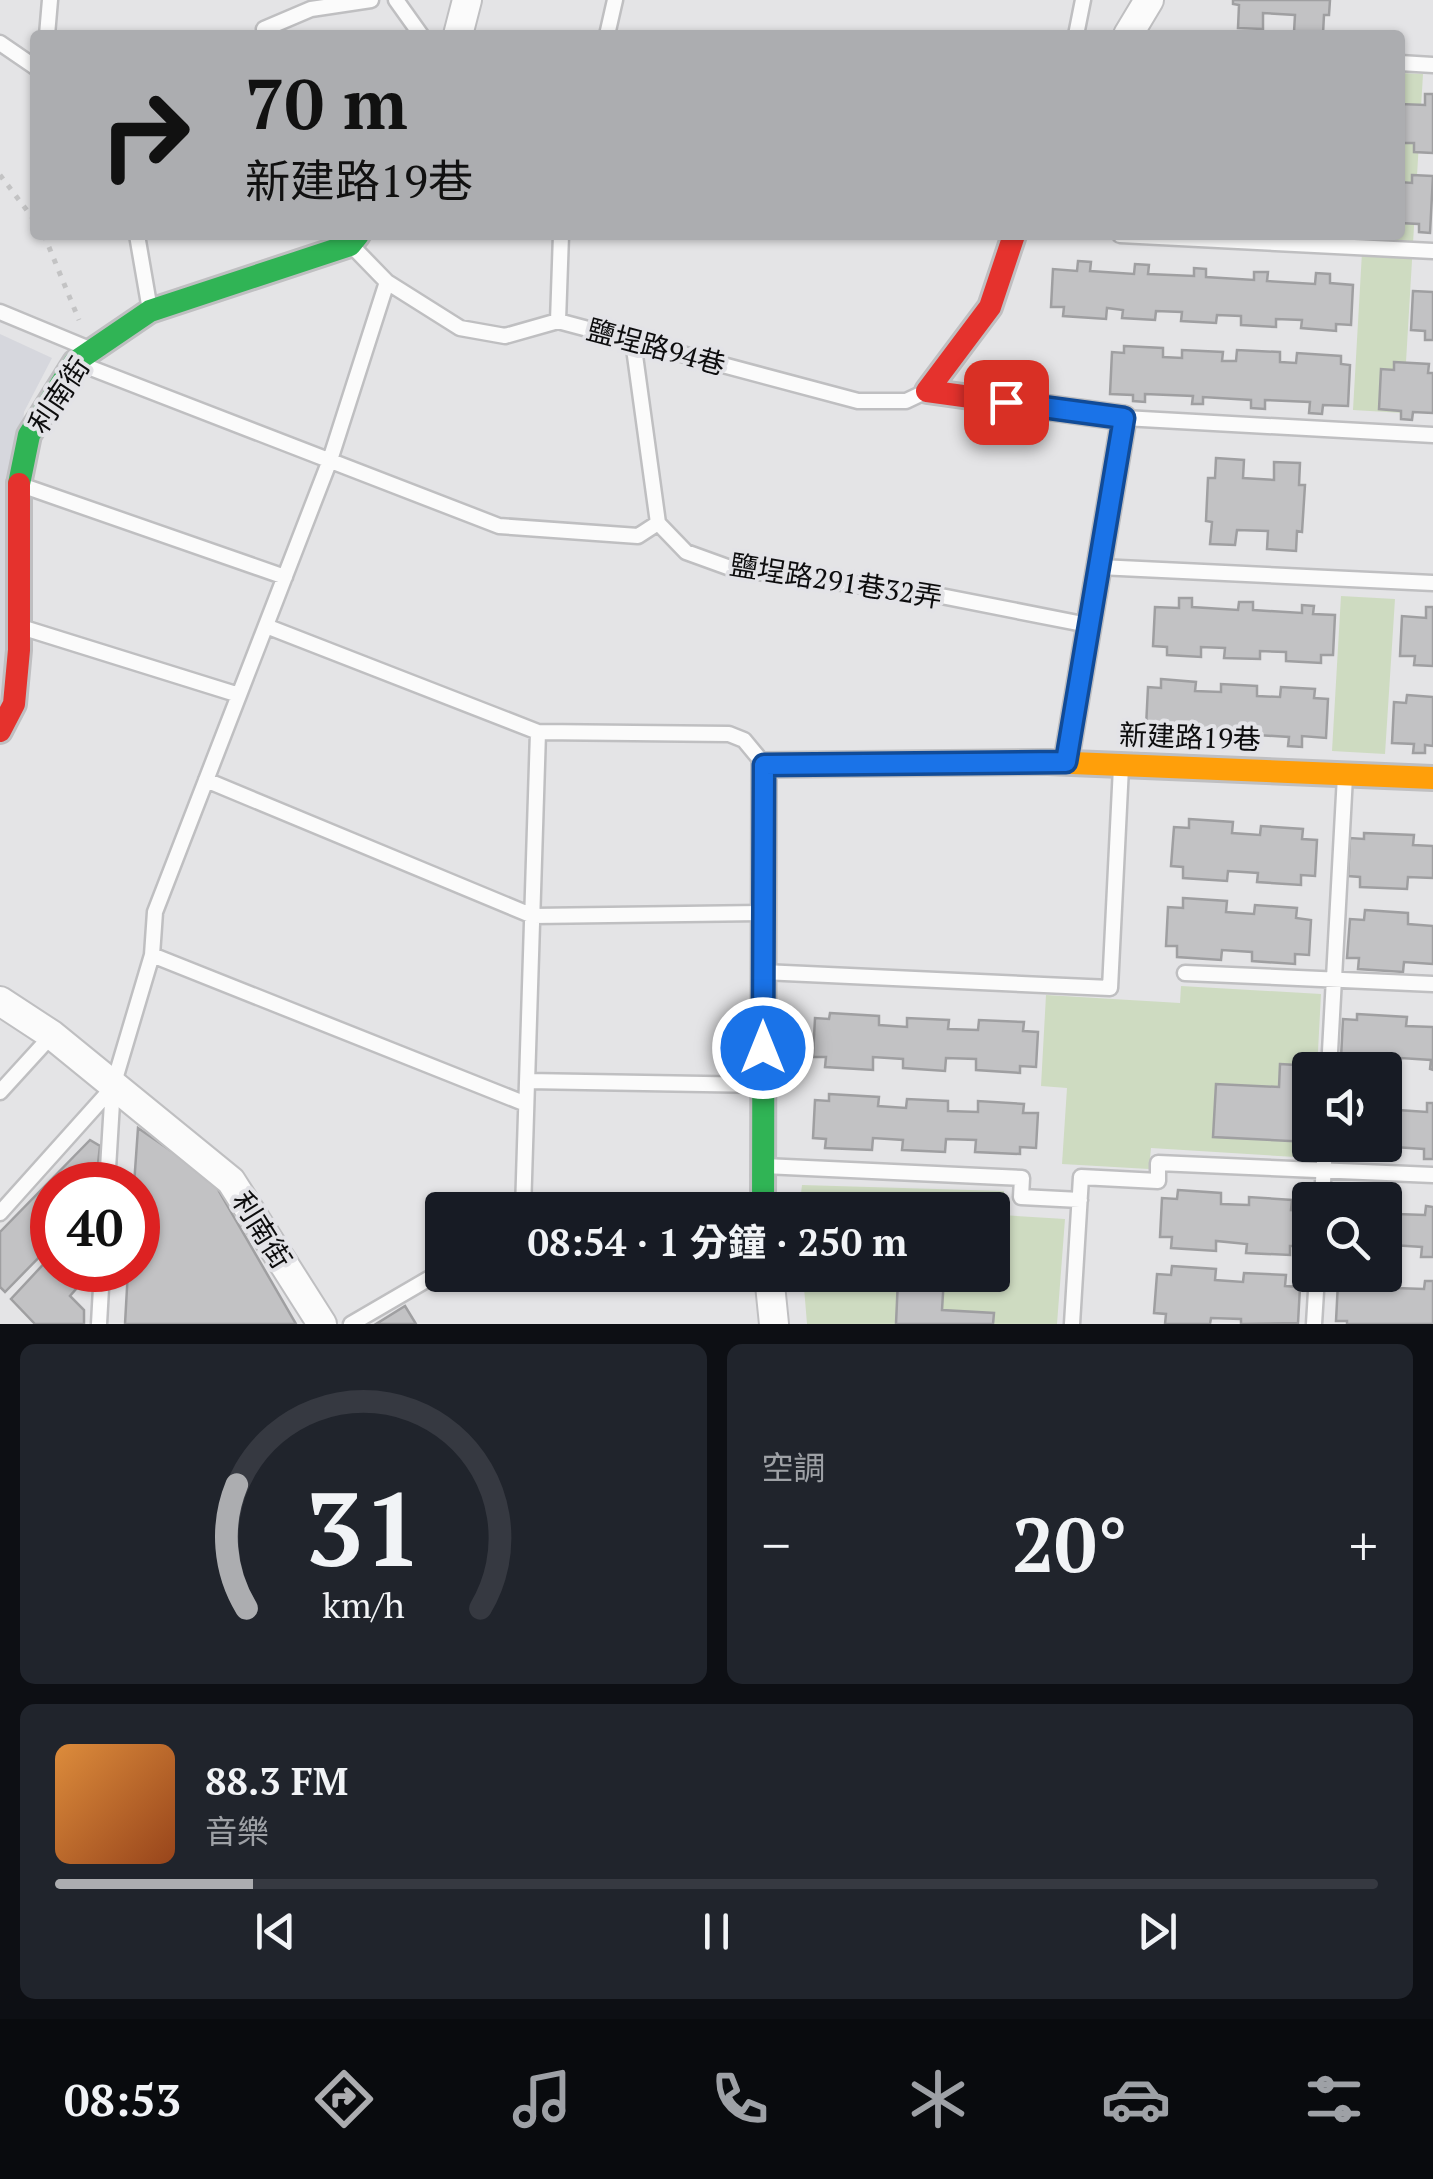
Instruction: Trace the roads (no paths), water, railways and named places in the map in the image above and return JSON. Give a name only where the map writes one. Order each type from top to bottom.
[{"type":"street","points":[[459,30],[467,0]]},
{"type":"street","points":[[1131,30],[1149,0]]},
{"type":"street","name":"利南街","points":[[0,731],[14,704],[21,627],[19,485],[29,434],[80,351],[150,311],[354,240]]},
{"type":"street","points":[[927,392],[990,307],[1012,240]]},
{"type":"street","name":"鹽埕路94巷","points":[[927,392],[1124,418]]},
{"type":"street","points":[[1066,762],[1124,418]]},
{"type":"street","name":"新建路19巷","points":[[764,765],[1066,762],[1433,778]]},
{"type":"street","points":[[763,1192],[764,765]]},
{"type":"street","name":"利南街","points":[[0,1001],[52,1034],[231,1182],[322,1324]]},
{"type":"street","points":[[770,1292],[774,1324]]},
{"type":"lane","points":[[48,30],[50,0]]},
{"type":"lane","points":[[264,30],[311,8],[371,0]]},
{"type":"lane","points":[[396,0],[418,30]]},
{"type":"lane","points":[[608,30],[615,0]]},
{"type":"lane","points":[[1077,30],[1084,0]]},
{"type":"lane","points":[[0,42],[30,63]]},
{"type":"lane","points":[[1405,63],[1433,65]]},
{"type":"lane","points":[[138,240],[150,311]]},
{"type":"lane","name":"鹽埕路94巷","points":[[354,240],[387,282],[460,328],[504,336],[558,321],[858,401],[906,400],[927,392]]},
{"type":"lane","points":[[558,321],[561,240]]},
{"type":"lane","points":[[1218,240],[1433,251]]},
{"type":"lane","points":[[108,1162],[113,1086],[152,955],[155,912],[330,460],[387,282]]},
{"type":"lane","points":[[0,312],[330,460],[499,526],[638,536],[658,523],[633,342]]},
{"type":"lane","points":[[1124,418],[1433,435]]},
{"type":"lane","points":[[19,485],[285,576]]},
{"type":"lane","name":"鹽埕路291巷32弄","points":[[658,523],[686,552],[734,569],[936,595],[1088,625]]},
{"type":"lane","points":[[1098,567],[1433,583]]},
{"type":"lane","points":[[266,626],[538,732],[729,734],[744,740],[764,765]]},
{"type":"lane","points":[[21,627],[238,695]]},
{"type":"lane","points":[[523,1192],[538,732]]},
{"type":"lane","points":[[762,972],[1110,988],[1122,764]]},
{"type":"lane","points":[[1330,1052],[1346,774]]},
{"type":"lane","points":[[206,780],[533,916],[762,913]]},
{"type":"lane","points":[[152,955],[526,1104]]},
{"type":"lane","points":[[1185,973],[1433,984]]},
{"type":"lane","points":[[0,1092],[52,1034]]},
{"type":"lane","points":[[527,1081],[763,1086]]},
{"type":"lane","points":[[0,1212],[113,1086]]},
{"type":"lane","points":[[1323,1182],[1324,1162]]},
{"type":"lane","points":[[1072,1324],[1081,1177],[1158,1181],[1158,1163],[1433,1175]]},
{"type":"lane","points":[[763,1166],[1022,1178],[1021,1197],[1080,1200]]},
{"type":"lane","points":[[351,1324],[425,1281]]},
{"type":"lane","points":[[99,1324],[101,1292]]},
{"type":"lane","points":[[1314,1324],[1316,1292]]}]
